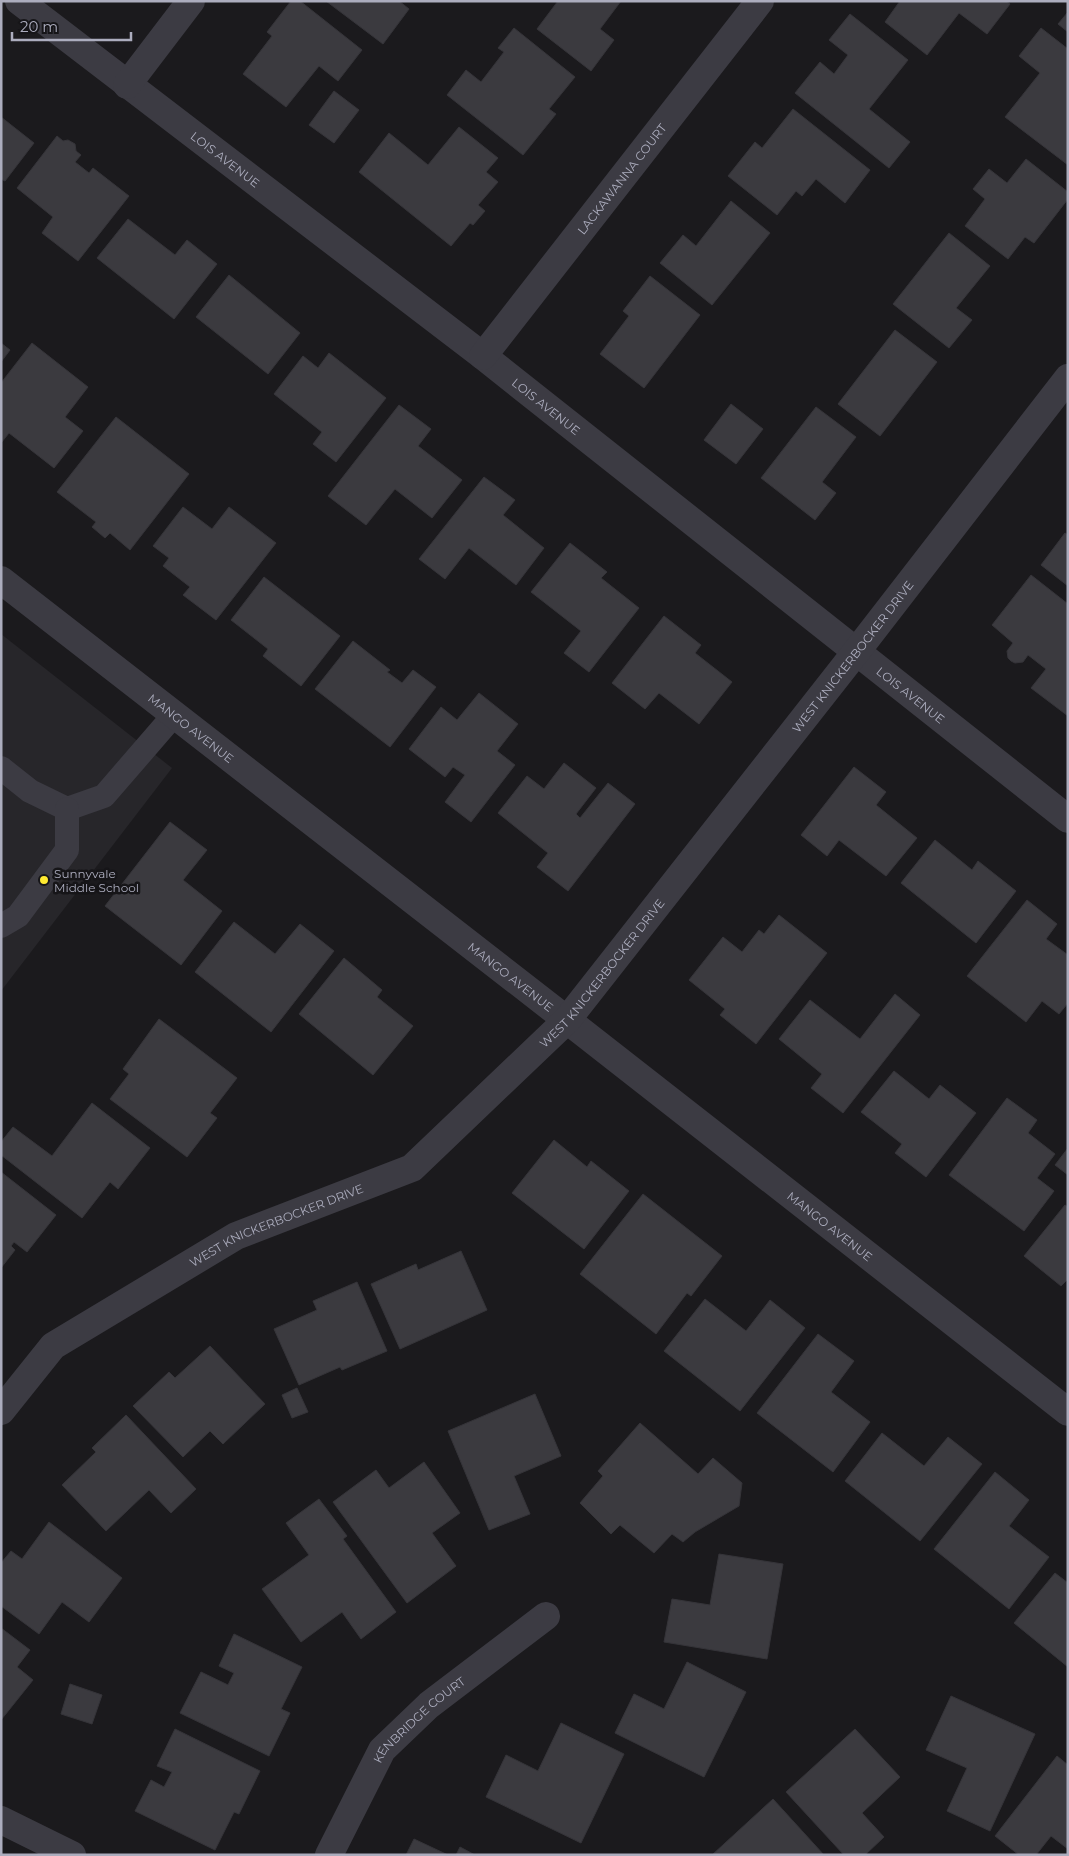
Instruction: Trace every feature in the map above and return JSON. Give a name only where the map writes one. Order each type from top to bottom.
[{"type":"street","name":"LOIS AVENUE","points":[[19,1],[483,356],[1068,819]]},
{"type":"street","points":[[128,85],[191,1]]},
{"type":"street","name":"LACKAWANNA COURT","points":[[483,356],[760,1]]},
{"type":"street","name":"WEST KNICKERBOCKER DRIVE","points":[[1,1411],[53,1346],[236,1236],[412,1168],[567,1020],[1068,378]]},
{"type":"street","name":"MANGO AVENUE","points":[[1,580],[1068,1412]]},
{"type":"street","name":"KENBRIDGE COURT","points":[[329,1855],[382,1750],[429,1705],[546,1616]]},
{"type":"street","points":[[1,1820],[72,1855]]},
{"type":"lane","points":[[1,768],[30,791],[67,809],[104,796],[174,715]]},
{"type":"lane","points":[[1,926],[18,916],[67,850],[67,809]]},
{"type":"shaded area","name":"Sunnyvale Middle School","points":[[1,634],[172,768],[1,991]]},
{"type":"building","points":[[291,1],[300,1],[362,50],[338,81],[319,66],[286,107],[243,74],[272,36],[267,32]]},
{"type":"building","points":[[326,1],[399,1],[409,9],[383,44]]},
{"type":"building","points":[[558,1],[621,1],[600,29],[614,40],[591,71],[537,29]]},
{"type":"building","points":[[900,1],[1006,1],[1010,4],[987,34],[959,13],[927,55],[885,22]]},
{"type":"building","points":[[1068,12],[1068,32],[1058,24]]},
{"type":"building","points":[[850,14],[908,60],[869,109],[910,142],[889,168],[795,93],[820,62],[834,74],[848,55],[829,40]]},
{"type":"building","points":[[514,28],[575,77],[549,109],[556,114],[523,155],[447,95],[466,70],[481,82],[504,52],[498,48]]},
{"type":"building","points":[[1041,28],[1068,49],[1068,165],[1005,117],[1040,73],[1019,56]]},
{"type":"building","points":[[334,91],[359,110],[334,143],[309,125]]},
{"type":"building","points":[[793,109],[870,170],[845,203],[816,179],[802,196],[796,191],[777,215],[728,176],[755,142],[762,148]]},
{"type":"building","points":[[1,117],[34,143],[5,181],[1,179]]},
{"type":"building","points":[[459,127],[498,158],[486,172],[498,182],[478,205],[485,211],[473,225],[470,223],[451,246],[359,172],[389,133],[428,165]]},
{"type":"building","points":[[57,136],[63,141],[68,140],[75,144],[76,151],[81,155],[75,162],[89,173],[93,168],[129,196],[78,261],[42,233],[53,217],[17,188]]},
{"type":"building","points":[[1026,159],[1068,192],[1068,199],[1034,243],[1025,237],[1008,259],[965,226],[985,199],[973,189],[989,169],[1007,183]]},
{"type":"building","points":[[731,201],[770,233],[712,305],[660,263],[683,235],[696,246]]},
{"type":"building","points":[[128,219],[175,255],[187,240],[217,264],[174,319],[97,258]]},
{"type":"building","points":[[949,233],[990,266],[956,308],[972,320],[949,348],[893,304]]},
{"type":"building","points":[[229,275],[300,333],[268,374],[196,317]]},
{"type":"building","points":[[650,276],[700,315],[644,388],[600,354],[629,316],[623,311]]},
{"type":"building","points":[[895,330],[937,362],[880,436],[838,404]]},
{"type":"building","points":[[1,343],[10,350],[1,362]]},
{"type":"building","points":[[32,343],[88,387],[65,417],[83,431],[54,468],[9,433],[1,443],[1,383]]},
{"type":"building","points":[[329,353],[386,398],[336,462],[313,444],[322,432],[274,394],[303,356],[318,368]]},
{"type":"building","points":[[731,404],[763,429],[736,464],[704,440]]},
{"type":"building","points":[[399,405],[431,429],[418,446],[462,480],[432,518],[395,489],[366,525],[328,496]]},
{"type":"building","points":[[816,407],[856,437],[822,482],[836,493],[815,520],[761,478]]},
{"type":"building","points":[[116,417],[189,474],[130,550],[110,533],[105,538],[92,527],[96,522],[57,492]]},
{"type":"building","points":[[484,477],[515,500],[503,515],[544,548],[516,585],[469,548],[445,579],[419,559]]},
{"type":"building","points":[[183,507],[212,529],[229,507],[276,543],[216,620],[183,595],[190,587],[163,566],[169,558],[153,546]]},
{"type":"building","points":[[1065,533],[1068,535],[1068,586],[1041,565]]},
{"type":"building","points":[[570,543],[607,572],[601,578],[639,608],[589,672],[564,653],[581,631],[531,592]]},
{"type":"building","points":[[1031,575],[1068,604],[1068,716],[1031,688],[1046,669],[1028,655],[1023,662],[1015,663],[1011,661],[1008,658],[1007,651],[1013,643],[992,625]]},
{"type":"building","points":[[264,577],[340,636],[301,686],[263,656],[268,649],[231,620]]},
{"type":"building","points":[[664,616],[701,645],[695,653],[732,682],[699,724],[659,693],[645,709],[612,683]]},
{"type":"building","points":[[353,641],[390,670],[387,672],[402,683],[413,670],[436,687],[390,747],[315,689]]},
{"type":"building","points":[[479,693],[518,724],[497,751],[515,765],[471,822],[445,802],[465,775],[453,767],[445,777],[409,749],[441,707],[457,720]]},
{"type":"building","points":[[564,763],[596,788],[576,814],[580,818],[608,783],[635,804],[568,891],[537,867],[548,853],[498,813],[527,776],[544,789]]},
{"type":"building","points":[[854,767],[886,792],[876,805],[917,838],[886,876],[839,840],[827,856],[801,835]]},
{"type":"building","points":[[170,822],[207,850],[183,880],[222,911],[181,965],[105,906]]},
{"type":"building","points":[[935,840],[972,870],[978,861],[1016,891],[976,943],[901,883]]},
{"type":"building","points":[[1027,900],[1057,924],[1046,939],[1068,955],[1068,1003],[1059,1014],[1042,1001],[1026,1022],[967,976]]},
{"type":"building","points":[[779,915],[827,953],[756,1044],[720,1015],[725,1009],[689,980],[723,937],[742,952],[759,930],[764,934]]},
{"type":"building","points":[[234,922],[275,954],[300,924],[334,951],[271,1032],[195,972]]},
{"type":"building","points":[[344,958],[382,990],[377,997],[413,1026],[373,1075],[299,1014]]},
{"type":"building","points":[[895,994],[920,1015],[843,1113],[811,1088],[822,1074],[779,1039],[810,1000],[860,1039]]},
{"type":"building","points":[[159,1019],[237,1078],[210,1113],[217,1118],[187,1157],[110,1099],[129,1074],[123,1069]]},
{"type":"building","points":[[894,1071],[929,1099],[940,1085],[976,1113],[926,1177],[895,1153],[902,1144],[861,1112]]},
{"type":"building","points":[[1007,1098],[1037,1120],[1028,1133],[1055,1154],[1037,1178],[1054,1191],[1024,1231],[949,1175]]},
{"type":"building","points":[[92,1103],[150,1148],[118,1189],[110,1182],[82,1218],[1,1155],[1,1142],[13,1127],[52,1156]]},
{"type":"building","points":[[554,1140],[587,1167],[591,1161],[629,1191],[584,1249],[512,1193]]},
{"type":"building","points":[[1068,1148],[1068,1175],[1055,1165]]},
{"type":"building","points":[[1,1172],[56,1215],[27,1252],[14,1242],[11,1246],[15,1250],[1,1268]]},
{"type":"building","points":[[643,1194],[722,1256],[691,1296],[687,1293],[656,1334],[580,1274]]},
{"type":"building","points":[[1065,1205],[1068,1207],[1068,1279],[1061,1286],[1024,1256]]},
{"type":"building","points":[[461,1251],[487,1310],[400,1349],[371,1284],[416,1264],[418,1270]]},
{"type":"building","points":[[357,1282],[387,1351],[342,1370],[340,1367],[299,1385],[274,1329],[317,1310],[313,1301]]},
{"type":"building","points":[[705,1299],[746,1331],[770,1300],[805,1328],[740,1411],[664,1351]]},
{"type":"building","points":[[818,1334],[854,1361],[831,1392],[870,1422],[833,1472],[757,1413]]},
{"type":"building","points":[[210,1346],[265,1404],[223,1444],[210,1431],[183,1457],[133,1406],[169,1372],[175,1378]]},
{"type":"building","points":[[297,1388],[308,1412],[292,1418],[282,1395]]},
{"type":"building","points":[[535,1394],[561,1456],[514,1476],[530,1514],[489,1530],[448,1431]]},
{"type":"building","points":[[126,1415],[196,1489],[171,1513],[149,1490],[106,1531],[62,1485],[96,1452],[92,1448]]},
{"type":"building","points":[[640,1423],[698,1474],[713,1458],[742,1483],[739,1506],[695,1532],[683,1542],[672,1534],[654,1553],[620,1525],[611,1534],[580,1503],[603,1476],[598,1471]]},
{"type":"building","points":[[882,1433],[924,1466],[948,1437],[982,1464],[920,1541],[845,1481]]},
{"type":"building","points":[[424,1462],[460,1513],[432,1533],[456,1566],[407,1603],[333,1502],[376,1470],[389,1488]]},
{"type":"building","points":[[995,1472],[1029,1500],[1009,1526],[1049,1557],[1009,1609],[934,1549]]},
{"type":"building","points":[[319,1499],[347,1536],[343,1539],[396,1612],[361,1639],[342,1612],[301,1642],[262,1589],[309,1555],[286,1523]]},
{"type":"building","points":[[49,1522],[122,1578],[89,1622],[62,1602],[39,1634],[1,1606],[1,1563],[11,1551],[22,1559]]},
{"type":"building","points":[[719,1554],[783,1564],[767,1659],[664,1642],[672,1599],[710,1605]]},
{"type":"building","points":[[1055,1573],[1068,1583],[1068,1667],[1014,1623]]},
{"type":"building","points":[[1,1628],[30,1650],[17,1667],[33,1680],[1,1720]]},
{"type":"building","points":[[234,1634],[302,1667],[281,1709],[290,1713],[269,1756],[180,1713],[201,1672],[228,1685],[234,1673],[219,1666]]},
{"type":"building","points":[[687,1662],[746,1692],[704,1777],[615,1733],[634,1694],[664,1709]]},
{"type":"building","points":[[70,1684],[102,1695],[92,1724],[61,1714]]},
{"type":"building","points":[[951,1696],[1035,1734],[990,1831],[947,1811],[967,1768],[926,1750]]},
{"type":"building","points":[[561,1723],[624,1754],[581,1843],[486,1797],[506,1755],[538,1771]]},
{"type":"building","points":[[175,1729],[260,1771],[239,1814],[234,1812],[215,1850],[135,1811],[151,1780],[164,1787],[172,1772],[157,1766]]},
{"type":"building","points":[[855,1729],[900,1777],[862,1813],[884,1837],[865,1855],[844,1855],[786,1792]]},
{"type":"building","points":[[1057,1756],[1068,1765],[1068,1849],[1051,1836],[1036,1855],[1019,1855],[995,1836]]},
{"type":"building","points":[[773,1799],[824,1855],[712,1855]]},
{"type":"building","points":[[414,1839],[448,1855],[406,1855]]},
{"type":"building","points":[[460,1847],[475,1855],[456,1855]]},
{"type":"place","name":"Sunnyvale Middle School","points":[[44,880]]}]
